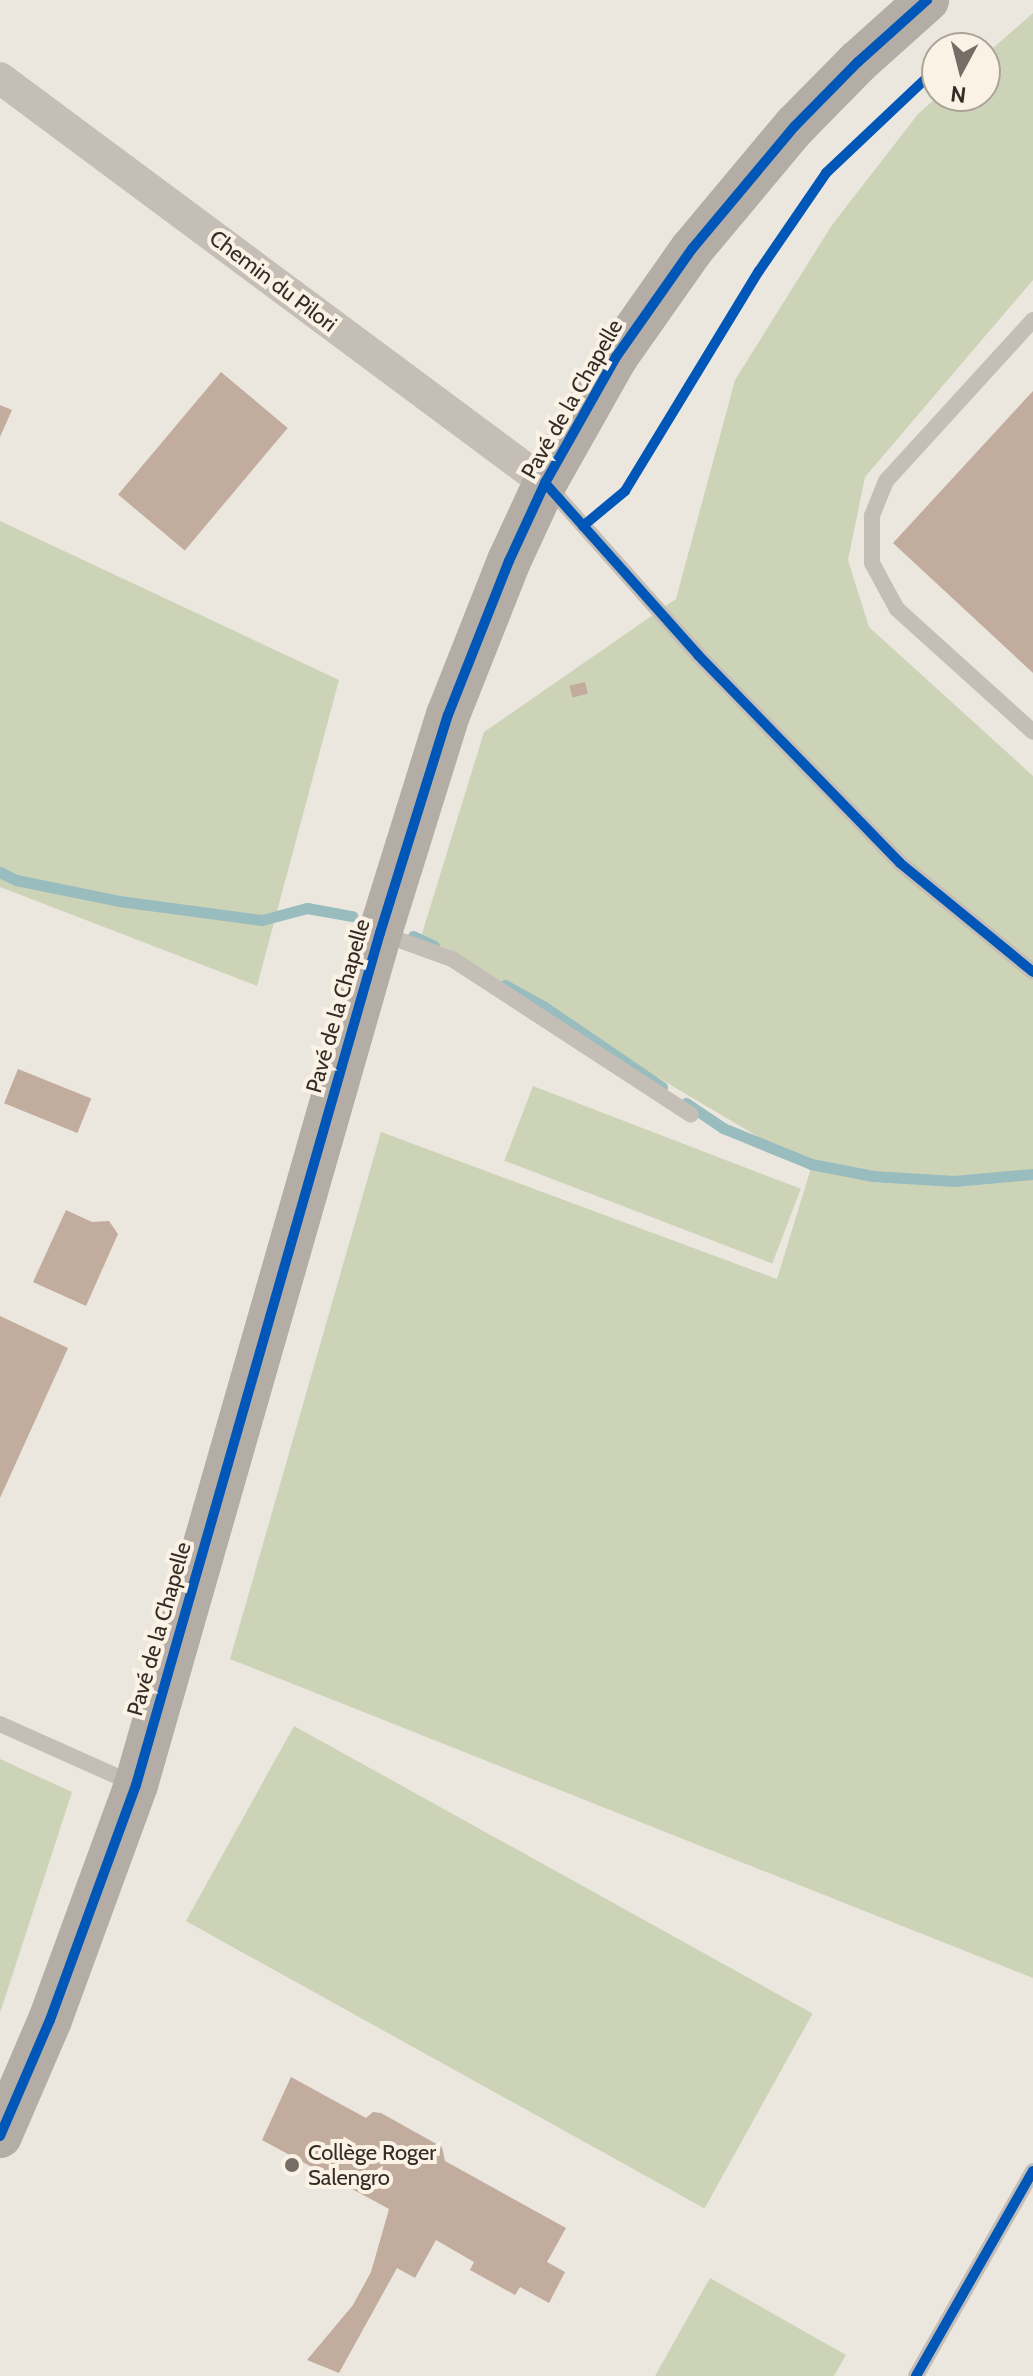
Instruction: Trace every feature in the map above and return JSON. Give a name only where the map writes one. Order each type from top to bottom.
[{"type":"main road","name":"Pavé de la Chapelle","points":[[0,2136],[50,2020],[136,1785],[380,933],[471,651],[545,483],[616,357],[692,249],[795,126],[858,62],[927,0]]},
{"type":"street","name":"Chemin du Pilori","points":[[0,78],[545,483]]},
{"type":"lane","points":[[1033,320],[886,481],[872,516],[872,563],[897,609],[1033,732]]},
{"type":"lane","points":[[545,483],[698,655],[900,863],[1033,972]]},
{"type":"lane","points":[[380,933],[452,959],[691,1115]]},
{"type":"lane","points":[[0,1724],[136,1785]]},
{"type":"lane","points":[[916,2376],[1033,2171]]},
{"type":"green space","points":[[1033,13],[1033,280],[865,477],[848,560],[869,627],[1033,776],[1033,1978],[230,1659],[381,1132],[777,1279],[811,1168],[421,937],[484,732],[676,599],[735,380],[832,225],[918,114],[921,111],[1001,112],[1001,41]]},
{"type":"green space","points":[[0,521],[339,680],[257,986],[0,887]]},
{"type":"green space","points":[[533,1086],[801,1189],[772,1264],[504,1161]]},
{"type":"green space","points":[[294,1726],[813,2013],[705,2209],[186,1921]]},
{"type":"green space","points":[[0,1759],[72,1792],[0,2013]]},
{"type":"green space","points":[[710,2278],[846,2355],[834,2376],[655,2376]]},
{"type":"building","points":[[221,372],[288,428],[185,550],[118,495]]},
{"type":"building","points":[[1033,391],[1033,673],[893,543]]},
{"type":"building","points":[[0,405],[12,410],[0,437]]},
{"type":"building","points":[[585,682],[588,694],[572,698],[569,686]]},
{"type":"building","points":[[18,1069],[91,1099],[77,1133],[4,1103]]},
{"type":"building","points":[[66,1210],[92,1222],[109,1221],[118,1234],[86,1306],[33,1282]]},
{"type":"building","points":[[0,1316],[68,1348],[0,1498]]},
{"type":"building","points":[[291,2077],[366,2118],[373,2112],[381,2113],[442,2147],[445,2161],[566,2228],[547,2262],[565,2272],[549,2303],[520,2287],[515,2295],[470,2270],[474,2262],[436,2240],[415,2278],[397,2268],[339,2373],[307,2360],[353,2305],[371,2272],[389,2209],[262,2140]]},
{"type":"waterway","points":[[0,872],[16,880],[119,901],[262,920],[307,908],[352,916]]},
{"type":"waterway","points":[[413,936],[434,946]]},
{"type":"waterway","points":[[505,985],[543,1006],[662,1087]]},
{"type":"waterway","points":[[686,1103],[723,1128],[811,1164],[873,1176],[954,1181],[1033,1174]]},
{"type":"cycle path","points":[[0,2136],[50,2020],[136,1785],[380,933],[448,715],[509,561],[545,483],[616,357],[692,249],[795,126],[858,62],[927,0]]},
{"type":"cycle path","points":[[583,526],[625,491],[759,271],[826,173],[921,83]]},
{"type":"cycle path","points":[[545,483],[698,655],[900,863],[1033,972]]},
{"type":"cycle path","points":[[916,2376],[1033,2171]]},
{"type":"place","name":"Collège Roger Salengro","points":[[292,2165]]}]
